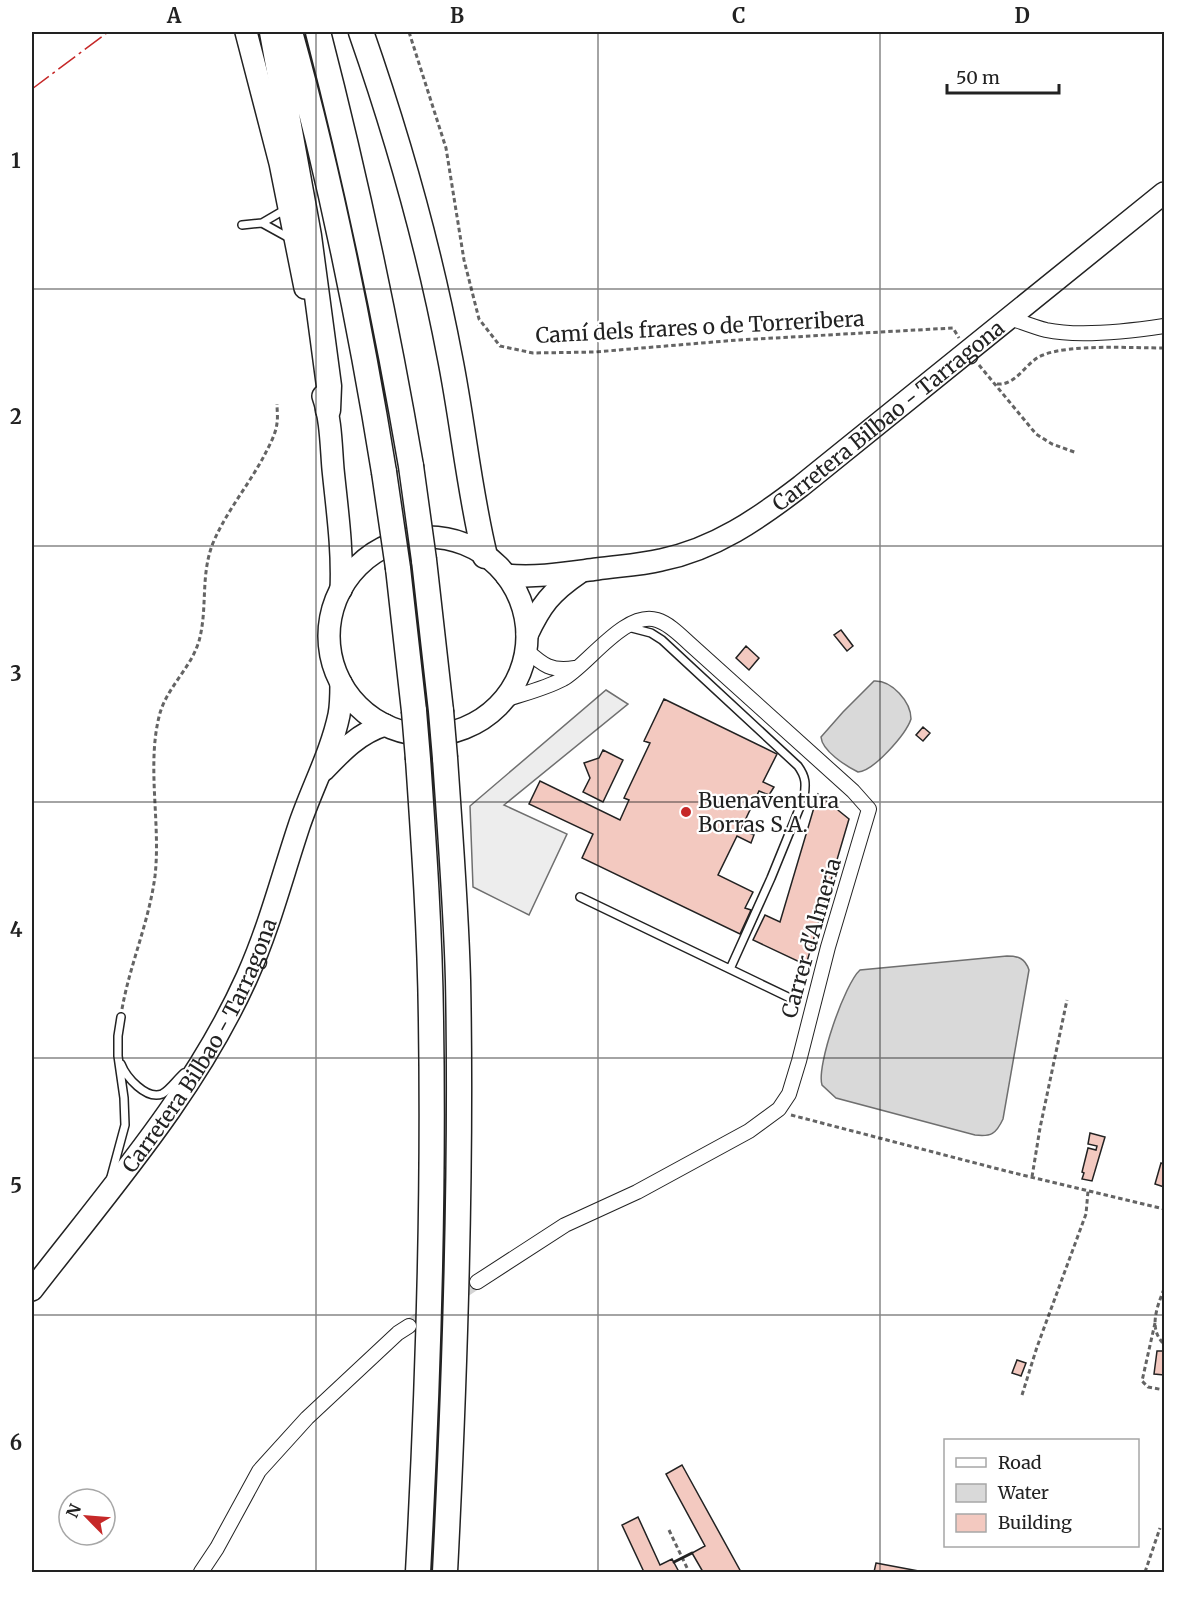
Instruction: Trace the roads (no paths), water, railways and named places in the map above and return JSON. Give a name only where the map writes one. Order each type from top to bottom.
[{"type":"highway","points":[[272,32],[309,236],[329,386],[328,410]]},
{"type":"highway","points":[[290,32],[335,215],[372,403],[398,568],[418,759],[429,940],[432,1116],[428,1352],[418,1572]]},
{"type":"highway","points":[[318,32],[376,276],[411,466],[424,561],[445,758],[458,978],[459,1078],[454,1346],[445,1572]]},
{"type":"highway","points":[[361,32],[398,144],[431,270],[451,358],[476,515],[485,556]]},
{"type":"main road","points":[[246,32],[290,207],[320,386],[328,410],[342,573],[341,590]]},
{"type":"main road","name":"Carretera Bilbao - Tarragona","points":[[506,575],[532,577],[661,560],[695,550],[730,535],[801,486],[1164,193]]},
{"type":"main road","points":[[526,643],[521,603],[506,575],[485,556],[447,539],[405,540],[379,550],[357,567],[341,590],[331,616],[332,658],[341,683],[360,708],[385,725],[412,734],[440,734],[480,720],[502,701],[518,677],[526,643],[541,607],[556,588],[579,572]]},
{"type":"main road","name":"Carretera Bilbao - Tarragona","points":[[32,1290],[158,1125],[205,1056],[228,1017],[258,953],[270,921],[300,824],[339,716],[341,683]]},
{"type":"main road","points":[[319,774],[348,744],[373,729],[385,725]]},
{"type":"street","points":[[1010,318],[1038,328],[1059,332],[1091,332],[1164,326]]},
{"type":"street","name":"Carrer d'Almeria","points":[[477,1282],[565,1225],[648,1186],[749,1131],[779,1109],[789,1094],[828,947],[870,809],[853,791],[666,625],[651,619],[626,626],[564,678],[502,701]]},
{"type":"street","points":[[526,643],[550,668],[561,670],[575,668]]},
{"type":"street","points":[[201,1572],[259,1472],[307,1418],[398,1333],[409,1326]]},
{"type":"lane","points":[[242,225],[262,223],[290,207]]},
{"type":"lane","points":[[262,223],[288,236],[297,246]]},
{"type":"lane","points":[[626,626],[651,633],[662,640],[804,774],[806,784],[804,797],[730,969]]},
{"type":"lane","points":[[580,897],[790,998]]},
{"type":"lane","points":[[106,1194],[125,1125],[118,1056],[121,1017]]},
{"type":"lane","points":[[118,1056],[125,1075],[145,1092],[157,1095],[165,1093],[180,1076],[205,1056]]},
{"type":"water","points":[[874,681],[887,684],[899,693],[908,706],[911,719],[889,751],[865,770],[858,772],[830,753],[821,737]]},
{"type":"water","points":[[1007,956],[1021,959],[1029,970],[1003,1119],[992,1133],[975,1135],[836,1098],[822,1085],[823,1061],[833,1025],[847,991],[860,970]]},
{"type":"tunnel","points":[[409,1326],[477,1282]]},
{"type":"place","name":"Buenaventura Borras S.A.","points":[[686,812]]}]
